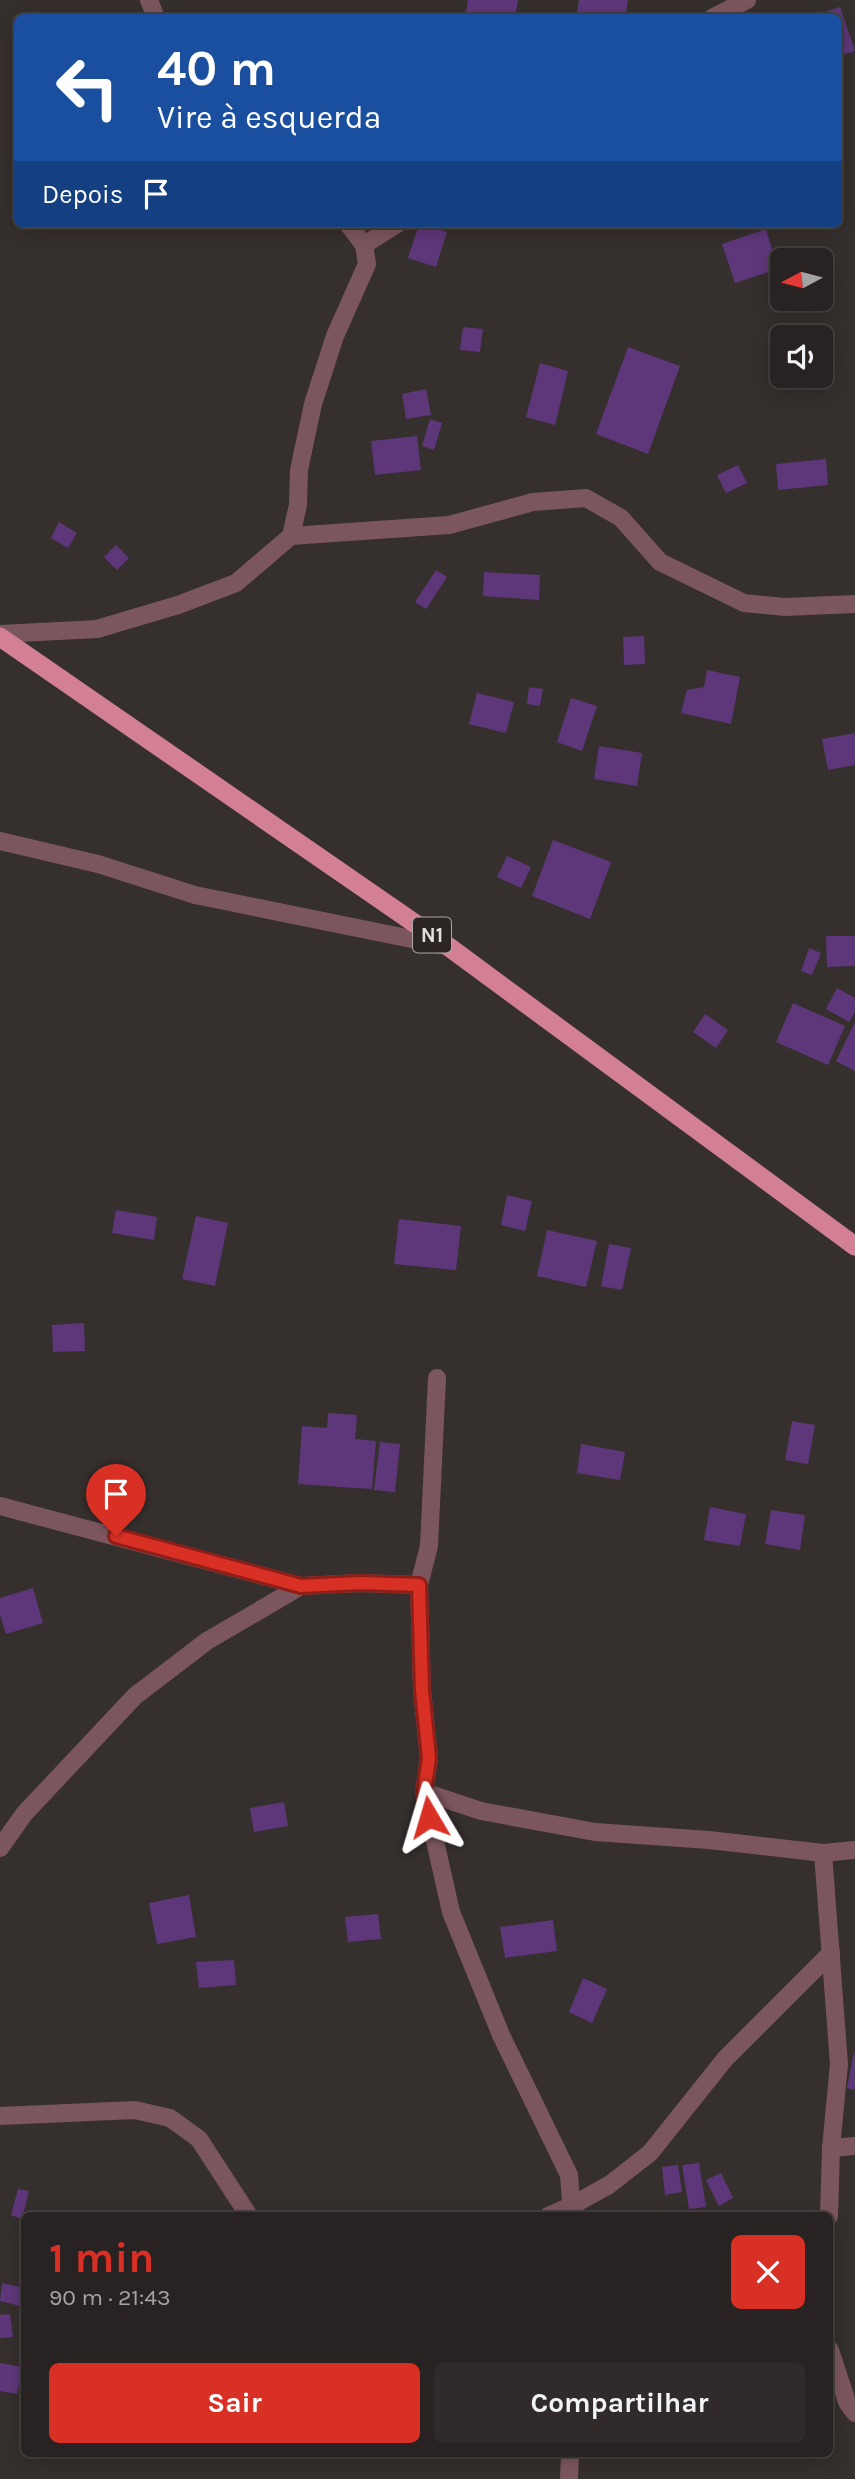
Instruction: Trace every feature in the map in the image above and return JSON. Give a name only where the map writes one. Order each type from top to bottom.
[{"type":"highway","name":"N1","points":[[0,636],[449,947],[853,1240]]},
{"type":"street","points":[[720,14],[747,0]]},
{"type":"street","points":[[291,536],[298,505],[299,470],[313,404],[335,336],[367,264],[364,245],[351,228]]},
{"type":"street","points":[[364,245],[391,228]]},
{"type":"street","points":[[0,636],[97,629],[178,605],[236,583],[291,536],[449,525],[533,502],[586,498],[621,518],[660,562],[744,603],[785,607],[855,604]]},
{"type":"street","points":[[0,841],[98,864],[195,895],[449,947]]},
{"type":"street","points":[[438,1378],[429,1546],[419,1585],[422,1690],[429,1758],[424,1792],[451,1912],[501,2035],[569,2175],[571,2211]]},
{"type":"street","points":[[0,1506],[301,1586],[360,1583],[419,1585]]},
{"type":"street","points":[[0,1848],[24,1814],[135,1696],[207,1641],[301,1586]]},
{"type":"street","points":[[424,1792],[481,1811],[595,1832],[709,1840],[823,1853],[855,1850]]},
{"type":"street","points":[[823,1853],[839,2064],[831,2148],[829,2212]]},
{"type":"street","points":[[571,2211],[650,2153],[725,2059],[831,1953]]},
{"type":"street","points":[[0,2116],[135,2110],[170,2118],[198,2139],[247,2212]]},
{"type":"street","points":[[831,2148],[855,2146]]},
{"type":"street","points":[[833,2359],[847,2402],[855,2413]]},
{"type":"street","points":[[569,2479],[570,2457]]},
{"type":"building","points":[[468,0],[518,0],[516,14],[466,14]]},
{"type":"building","points":[[579,0],[628,0],[626,14],[577,13]]},
{"type":"building","points":[[840,7],[855,51],[842,55],[842,14],[818,14]]},
{"type":"building","points":[[418,228],[447,232],[436,267],[408,258]]},
{"type":"building","points":[[766,229],[772,248],[770,272],[735,283],[722,244]]},
{"type":"building","points":[[463,327],[483,329],[480,352],[460,350]]},
{"type":"building","points":[[628,347],[680,366],[648,454],[596,434]]},
{"type":"building","points":[[540,363],[568,371],[555,425],[526,417]]},
{"type":"building","points":[[426,389],[431,415],[406,419],[402,394]]},
{"type":"building","points":[[430,419],[442,423],[434,450],[422,446]]},
{"type":"building","points":[[417,436],[421,470],[375,475],[371,441]]},
{"type":"building","points":[[826,459],[828,485],[778,490],[776,464]]},
{"type":"building","points":[[738,465],[747,483],[726,493],[717,475]]},
{"type":"building","points":[[59,522],[77,533],[68,548],[51,538]]},
{"type":"building","points":[[116,545],[129,558],[117,570],[104,557]]},
{"type":"building","points":[[436,570],[447,577],[426,609],[415,602]]},
{"type":"building","points":[[484,572],[540,575],[539,600],[483,596]]},
{"type":"building","points":[[644,636],[645,664],[624,665],[623,637]]},
{"type":"building","points":[[707,670],[740,677],[731,724],[681,713],[687,690],[704,687]]},
{"type":"building","points":[[529,687],[543,689],[540,706],[527,704]]},
{"type":"building","points":[[477,693],[514,702],[506,733],[469,724]]},
{"type":"building","points":[[571,698],[597,706],[582,751],[557,742]]},
{"type":"building","points":[[855,733],[855,765],[828,770],[822,739]]},
{"type":"building","points":[[599,746],[642,753],[637,786],[594,779]]},
{"type":"building","points":[[553,840],[611,862],[590,919],[532,896]]},
{"type":"building","points":[[507,856],[531,867],[521,888],[497,877]]},
{"type":"building","points":[[826,936],[855,936],[855,966],[827,967]]},
{"type":"building","points":[[809,948],[821,953],[812,975],[801,971]]},
{"type":"building","points":[[837,988],[855,998],[855,1012],[849,1022],[826,1009]]},
{"type":"building","points":[[793,1003],[845,1026],[828,1065],[776,1042]]},
{"type":"building","points":[[705,1014],[728,1030],[716,1048],[693,1032]]},
{"type":"building","points":[[855,1022],[855,1071],[836,1061]]},
{"type":"building","points":[[507,1195],[532,1201],[525,1231],[501,1225]]},
{"type":"building","points":[[116,1210],[157,1217],[154,1240],[112,1233]]},
{"type":"building","points":[[196,1216],[228,1223],[215,1286],[182,1279]]},
{"type":"building","points":[[399,1219],[461,1226],[456,1270],[394,1264]]},
{"type":"building","points":[[547,1230],[597,1241],[586,1287],[537,1276]]},
{"type":"building","points":[[609,1244],[631,1248],[622,1290],[601,1286]]},
{"type":"building","points":[[84,1323],[85,1351],[53,1352],[52,1325]]},
{"type":"building","points":[[328,1413],[357,1415],[355,1439],[376,1441],[372,1489],[298,1484],[302,1426],[327,1428]]},
{"type":"building","points":[[792,1421],[815,1425],[808,1464],[785,1460]]},
{"type":"building","points":[[380,1442],[400,1444],[395,1492],[374,1490]]},
{"type":"building","points":[[581,1444],[625,1452],[620,1480],[577,1473]]},
{"type":"building","points":[[710,1507],[746,1514],[740,1546],[704,1540]]},
{"type":"building","points":[[771,1510],[805,1515],[800,1550],[765,1544]]},
{"type":"building","points":[[33,1588],[43,1623],[6,1634],[0,1615],[0,1598]]},
{"type":"building","points":[[284,1802],[288,1826],[254,1832],[250,1808]]},
{"type":"building","points":[[189,1895],[196,1937],[157,1944],[149,1903]]},
{"type":"building","points":[[378,1914],[381,1939],[348,1942],[345,1917]]},
{"type":"building","points":[[553,1920],[557,1951],[505,1958],[500,1927]]},
{"type":"building","points":[[234,1960],[236,1985],[199,1988],[196,1962]]},
{"type":"building","points":[[583,1978],[607,1989],[592,2023],[569,2012]]},
{"type":"building","points":[[855,2053],[855,2090],[847,2088]]},
{"type":"building","points":[[699,2163],[706,2207],[689,2209],[682,2165]]},
{"type":"building","points":[[678,2165],[682,2192],[665,2195],[662,2167]]},
{"type":"building","points":[[721,2173],[733,2198],[719,2206],[706,2180]]},
{"type":"building","points":[[18,2189],[29,2191],[21,2219],[11,2215]]},
{"type":"building","points":[[2,2283],[21,2287],[21,2306],[0,2301]]},
{"type":"building","points":[[10,2314],[13,2337],[0,2338],[0,2315]]},
{"type":"building","points":[[0,2363],[21,2367],[17,2394],[0,2391]]},
{"type":"route","points":[[116,1536],[301,1586],[360,1583],[419,1585],[422,1690],[429,1758],[424,1792],[429,1817]]}]
